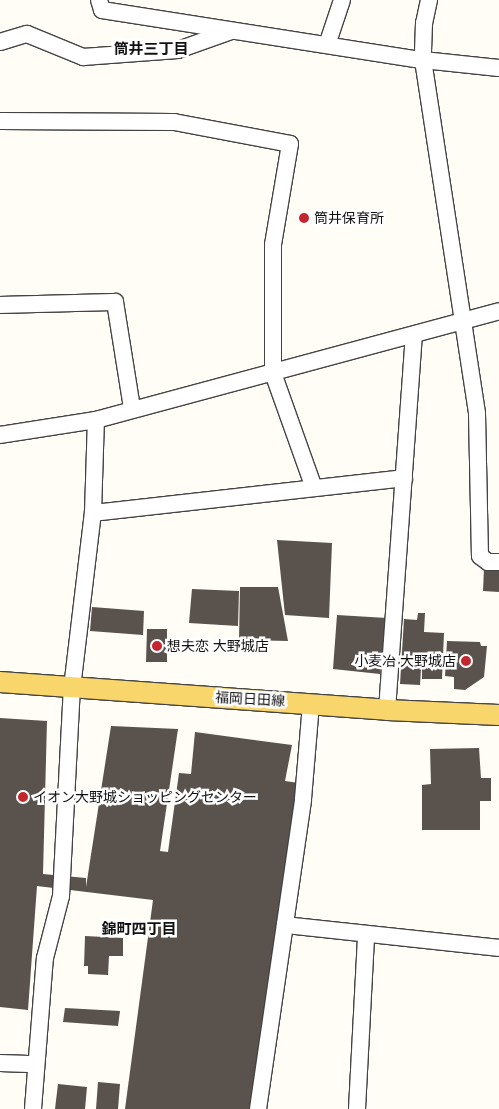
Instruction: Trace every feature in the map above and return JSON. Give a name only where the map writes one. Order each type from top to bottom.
[{"type":"main road","name":"福岡日田線","points":[[0,682],[387,710],[499,715]]},
{"type":"street","points":[[99,0],[102,10],[423,60],[499,68]]},
{"type":"street","points":[[327,45],[342,0]]},
{"type":"street","points":[[429,0],[424,23],[423,60],[476,414],[480,556],[488,562],[499,562]]},
{"type":"street","points":[[0,42],[27,34],[83,57],[178,50],[233,30]]},
{"type":"street","points":[[0,121],[174,122],[290,144],[273,245],[273,373],[314,488]]},
{"type":"street","points":[[0,305],[115,302],[132,408]]},
{"type":"street","points":[[0,435],[96,420],[132,408],[414,336],[499,311]]},
{"type":"street","points":[[387,710],[414,336]]},
{"type":"street","points":[[33,1109],[45,958],[61,896],[72,688],[93,513],[96,420]]},
{"type":"street","points":[[93,513],[404,478]]},
{"type":"street","points":[[258,1109],[303,799],[311,703]]},
{"type":"street","points":[[285,925],[366,936],[499,948]]},
{"type":"street","points":[[357,1109],[366,936]]},
{"type":"street","points":[[0,1063],[36,1064]]},
{"type":"building","points":[[277,540],[332,543],[329,618],[285,615]]},
{"type":"building","points":[[484,568],[499,569],[499,592],[483,591]]},
{"type":"building","points":[[240,587],[278,587],[288,641],[239,640]]},
{"type":"building","points":[[192,589],[239,591],[238,626],[189,623]]},
{"type":"building","points":[[92,607],[144,611],[143,635],[90,631]]},
{"type":"building","points":[[418,613],[425,613],[424,632],[444,633],[442,679],[422,679],[422,653],[420,685],[400,684],[404,619],[417,620]]},
{"type":"building","points":[[337,615],[387,618],[380,674],[333,669]]},
{"type":"building","name":"想夫恋 大野城店","points":[[147,629],[167,629],[167,662],[146,662]]},
{"type":"building","name":"小麦冶 大野城店","points":[[447,641],[480,642],[481,646],[487,646],[484,677],[465,690],[454,689],[454,677],[445,676]]},
{"type":"building","points":[[0,718],[47,721],[43,874],[86,878],[86,887],[111,726],[178,729],[160,851],[168,852],[179,773],[191,774],[195,732],[292,745],[285,781],[299,783],[251,1109],[125,1109],[153,900],[37,886],[28,1010],[0,1007]]},
{"type":"building","points":[[479,748],[481,778],[491,778],[491,801],[480,801],[480,830],[422,830],[422,785],[431,784],[430,749]]},
{"type":"building","points":[[85,936],[123,938],[123,956],[109,956],[108,975],[88,974],[88,966],[84,966]]},
{"type":"building","points":[[65,1008],[120,1011],[118,1026],[63,1022]]},
{"type":"building","points":[[98,1082],[120,1084],[118,1109],[96,1109]]},
{"type":"building","points":[[58,1084],[87,1087],[85,1109],[55,1109]]},
{"type":"place","name":"筒井保育所","points":[[304,218]]},
{"type":"place","name":"想夫恋 大野城店","points":[[157,646]]},
{"type":"place","name":"小麦冶 大野城店","points":[[466,661]]},
{"type":"place","name":"イオン大野城ショッピングセンター","points":[[23,797]]},
{"type":"district","name":"筒井三丁目","points":[[151,49]]},
{"type":"district","name":"錦町四丁目","points":[[139,929]]}]
